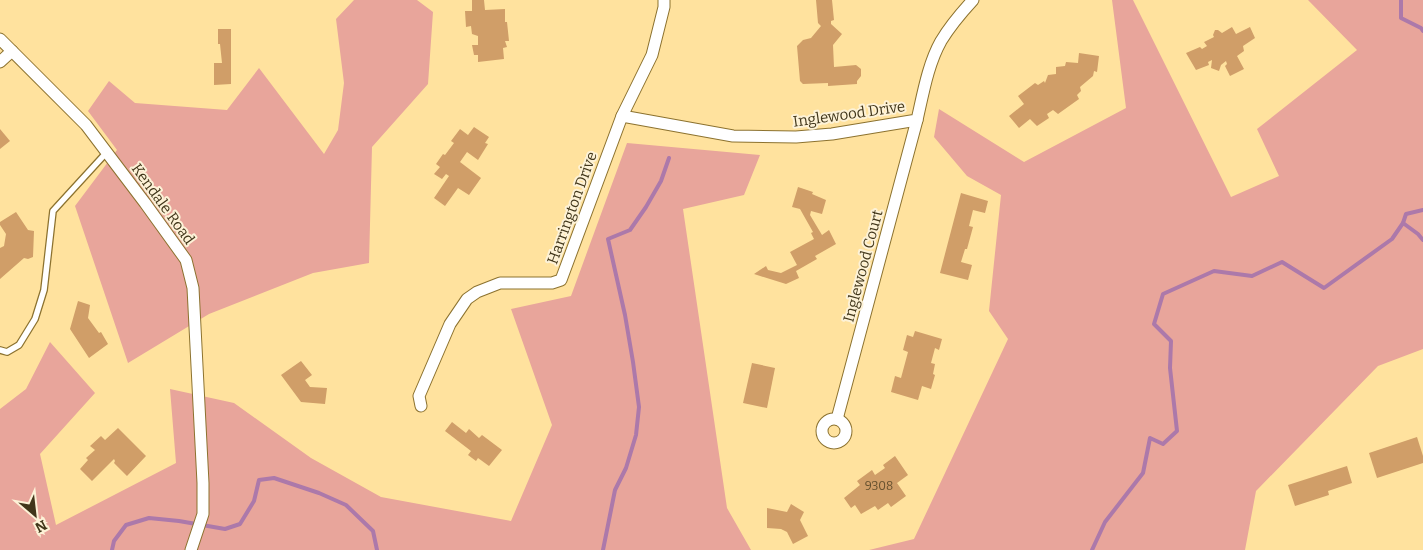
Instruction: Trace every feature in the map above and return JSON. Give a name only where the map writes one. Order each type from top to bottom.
[{"type":"street","name":"Harrington Drive","points":[[421,406],[419,396],[450,324],[467,299],[477,292],[500,283],[552,282],[561,280],[622,116],[652,55],[664,0]]},
{"type":"street","name":"Inglewood Drive","points":[[622,116],[733,136],[796,137],[832,134],[917,120],[930,66],[940,42],[956,18],[973,0]]},
{"type":"street","name":"Kendale Road","points":[[0,39],[86,126],[186,260],[193,288],[203,514],[191,550]]},
{"type":"street","points":[[0,62],[12,51]]},
{"type":"street","name":"Inglewood Court","points":[[837,419],[917,120]]},
{"type":"lane","points":[[0,350],[7,352],[19,345],[35,319],[44,290],[53,211],[107,152]]},
{"type":"shaded area","points":[[354,0],[417,0],[433,12],[428,84],[372,147],[369,263],[313,273],[209,314],[128,363],[75,206],[117,150],[88,111],[109,81],[135,103],[227,110],[259,68],[324,154],[338,130],[344,83],[336,19]]},
{"type":"shaded area","points":[[1112,0],[1133,0],[1231,197],[1279,176],[1257,129],[1357,50],[1308,0],[1423,0],[1423,349],[1378,366],[1256,491],[1245,550],[869,550],[914,539],[1008,339],[989,311],[1001,195],[967,176],[934,137],[939,109],[1024,162],[1126,108]]},
{"type":"shaded area","points":[[627,143],[760,155],[744,195],[683,209],[727,508],[751,550],[0,550],[0,409],[26,389],[50,342],[95,393],[40,454],[56,525],[176,463],[170,389],[234,403],[311,458],[381,497],[511,521],[552,425],[511,309],[571,296]]},
{"type":"building","points":[[472,0],[484,0],[485,10],[505,9],[505,22],[507,22],[509,41],[505,41],[507,47],[503,48],[504,59],[478,62],[478,55],[474,55],[472,45],[478,45],[478,36],[472,34],[471,26],[466,27],[465,11],[472,11]]},
{"type":"building","points":[[816,0],[832,0],[834,20],[831,21],[831,24],[842,34],[833,45],[834,67],[856,65],[861,69],[861,76],[857,84],[828,86],[828,83],[803,84],[800,81],[797,46],[803,40],[811,38],[821,26],[818,23]]},
{"type":"building","points":[[1232,27],[1236,34],[1250,27],[1255,38],[1243,46],[1244,51],[1237,56],[1244,69],[1230,76],[1225,66],[1227,64],[1226,61],[1221,65],[1219,71],[1211,68],[1212,60],[1208,62],[1209,65],[1196,70],[1186,53],[1207,46],[1204,42],[1214,37],[1215,30],[1222,33]]},
{"type":"building","points":[[218,29],[231,29],[231,84],[214,85],[214,63],[222,63],[220,44],[218,44]]},
{"type":"building","points":[[1079,53],[1099,56],[1097,72],[1094,71],[1093,76],[1080,87],[1081,91],[1077,95],[1079,99],[1058,114],[1053,110],[1047,114],[1049,118],[1037,126],[1030,119],[1019,128],[1009,116],[1024,104],[1018,96],[1035,83],[1038,85],[1044,81],[1045,83],[1048,75],[1056,74],[1056,67],[1065,66],[1066,62],[1078,63]]},
{"type":"building","points":[[474,127],[489,137],[485,143],[488,144],[478,160],[467,152],[460,162],[481,178],[469,195],[458,188],[445,206],[434,198],[449,176],[446,174],[442,179],[434,174],[440,167],[436,164],[454,143],[451,141],[460,129],[468,135]]},
{"type":"building","points":[[0,129],[10,141],[0,149]]},
{"type":"building","points":[[798,187],[813,192],[812,194],[826,200],[822,214],[811,211],[810,215],[822,235],[829,230],[836,244],[815,256],[817,259],[796,271],[799,278],[786,284],[754,274],[766,266],[768,270],[781,273],[797,265],[790,252],[814,239],[811,233],[813,232],[800,209],[792,207]]},
{"type":"building","points":[[961,193],[988,201],[985,213],[973,210],[969,226],[973,227],[961,262],[972,265],[968,280],[940,273]]},
{"type":"building","points":[[16,212],[28,230],[34,231],[33,257],[24,258],[0,279],[0,248],[4,246],[6,234],[0,222]]},
{"type":"building","points":[[78,301],[90,305],[88,318],[99,333],[101,332],[108,344],[89,358],[70,329]]},
{"type":"building","points":[[915,331],[942,339],[939,350],[935,348],[931,363],[935,364],[933,374],[935,375],[931,389],[922,386],[918,400],[891,392],[895,376],[901,378],[908,352],[903,350],[907,335],[913,337]]},
{"type":"building","points":[[301,361],[312,375],[305,380],[310,387],[327,388],[325,404],[301,402],[281,375]]},
{"type":"building","points":[[752,363],[775,368],[767,408],[743,403]]},
{"type":"building","points":[[452,422],[466,433],[469,429],[479,438],[482,435],[502,450],[489,466],[478,458],[476,461],[468,455],[471,451],[445,431]]},
{"type":"building","points":[[118,428],[146,456],[127,476],[114,463],[114,459],[92,481],[80,469],[88,460],[86,458],[95,450],[90,446],[101,436],[105,440]]},
{"type":"building","points":[[1417,437],[1423,456],[1423,463],[1377,478],[1369,453]]},
{"type":"building","points":[[895,456],[908,475],[897,483],[906,496],[891,507],[888,503],[878,510],[875,506],[861,514],[855,505],[851,508],[844,498],[860,485],[857,481],[872,470],[875,475],[885,468],[883,465]]},
{"type":"building","points":[[1347,466],[1352,483],[1328,491],[1329,495],[1295,506],[1288,485]]},
{"type":"building","points":[[791,504],[804,512],[800,520],[808,536],[793,544],[787,532],[781,529],[767,528],[767,508],[787,512]]},
{"type":"waterway","points":[[1401,0],[1401,18],[1421,28],[1423,31]]},
{"type":"waterway","points":[[603,550],[615,490],[626,468],[636,435],[639,407],[625,315],[608,239],[630,230],[661,181],[669,158]]},
{"type":"waterway","points":[[1403,223],[1406,214],[1423,210]]},
{"type":"waterway","points":[[1092,550],[1105,522],[1143,473],[1150,438],[1163,444],[1177,431],[1170,368],[1171,341],[1154,324],[1163,294],[1214,271],[1252,276],[1282,262],[1324,288],[1392,239],[1403,223],[1423,240]]},
{"type":"waterway","points":[[112,550],[114,541],[126,525],[149,518],[225,529],[240,524],[254,501],[259,480],[274,478],[319,493],[346,505],[373,531],[377,550]]}]
